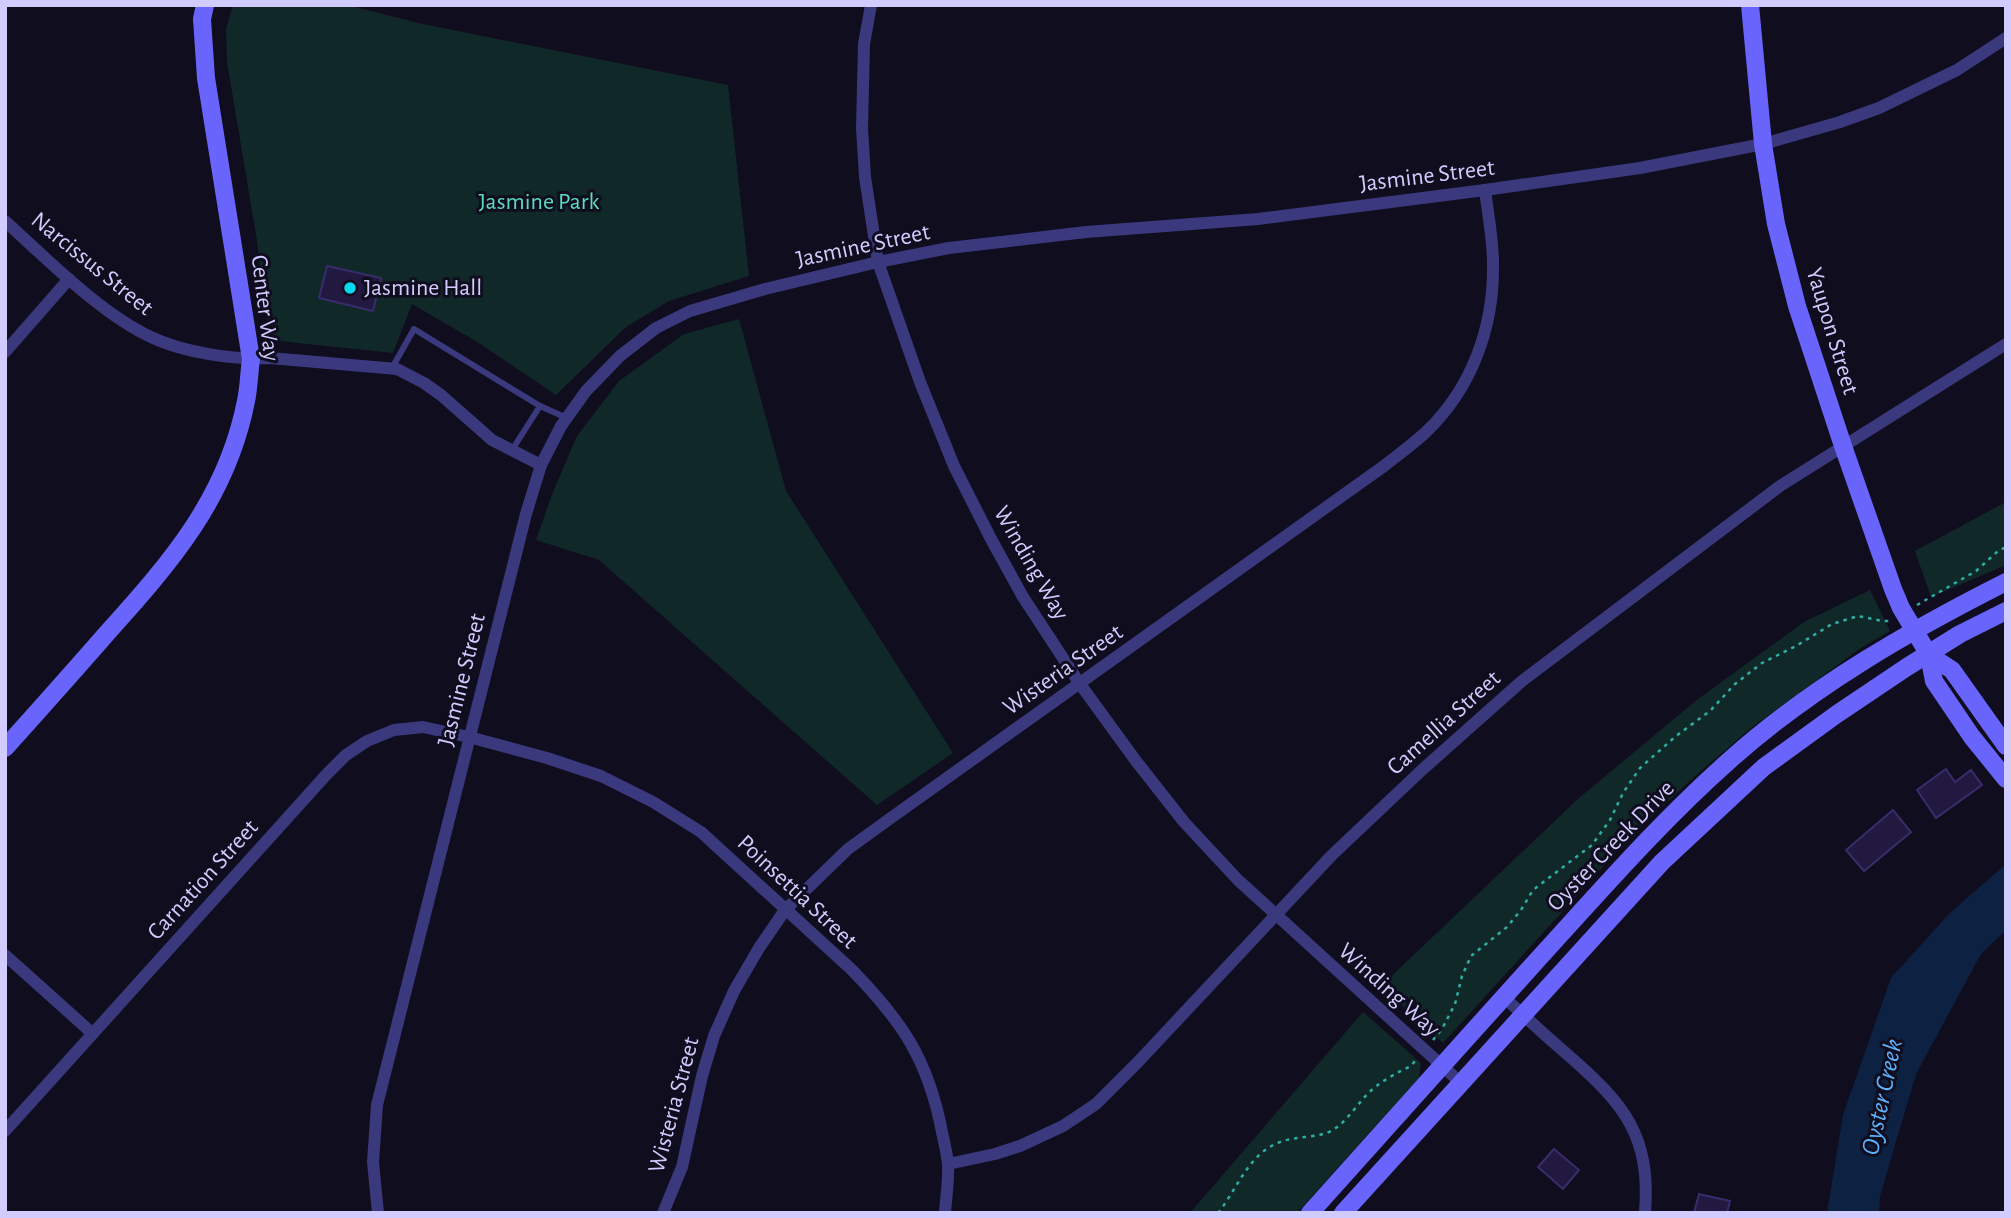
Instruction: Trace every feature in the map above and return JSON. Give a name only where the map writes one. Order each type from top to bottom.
[{"type":"main road","name":"Center Way","points":[[5,748],[160,574],[199,520],[222,475],[240,428],[251,359],[206,78],[202,19],[205,5]]},
{"type":"main road","name":"Yaupon Street","points":[[1750,5],[1763,144],[1776,224],[1797,306],[1843,446],[1893,589],[1929,654],[1934,681],[1972,737],[2006,779]]},
{"type":"main road","name":"Oyster Creek Drive","points":[[1310,1213],[1648,838],[1732,758],[1797,707],[1869,657],[2006,582]]},
{"type":"main road","name":"Oyster Creek Drive","points":[[1343,1213],[1662,862],[1764,767],[1837,714],[1960,634],[2006,611]]},
{"type":"main road","name":"Yaupon Street","points":[[1929,654],[1951,670],[2006,746]]},
{"type":"street","name":"Winding Way","points":[[871,5],[864,44],[862,128],[865,177],[878,262],[954,466],[1023,597],[1080,684],[1184,821],[1238,880],[1461,1083]]},
{"type":"street","name":"Jasmine Street","points":[[378,1213],[373,1163],[377,1105],[469,737],[541,465],[567,418],[586,391],[620,356],[656,328],[690,311],[765,289],[949,248],[1172,224],[1258,219],[1485,190],[1640,168],[1763,144],[1879,108],[1940,80],[2006,38]]},
{"type":"street","name":"Wisteria Street","points":[[663,1213],[682,1167],[702,1076],[714,1036],[734,991],[785,910],[848,849],[1384,466],[1426,432],[1446,409],[1465,383],[1478,356],[1493,295],[1493,261],[1485,190]]},
{"type":"street","name":"Narcissus Street","points":[[5,221],[69,279],[151,337],[178,348],[251,359],[270,358],[397,369],[441,395],[492,440],[541,465]]},
{"type":"street","points":[[5,352],[69,279]]},
{"type":"street","name":"Camellia Street","points":[[948,1164],[1020,1146],[1063,1126],[1096,1104],[1332,855],[1522,681],[1780,486],[2006,344]]},
{"type":"street","name":"Carnation Street","points":[[5,1131],[346,755],[367,741],[394,730],[423,727],[469,737]]},
{"type":"street","name":"Poinsettia Street","points":[[469,737],[601,776],[653,802],[701,832],[874,992],[907,1034],[931,1087],[948,1164],[945,1213]]},
{"type":"street","points":[[5,955],[92,1033]]},
{"type":"street","points":[[1504,997],[1617,1102],[1632,1125],[1642,1149],[1647,1178],[1645,1213]]},
{"type":"lane","points":[[392,368],[414,329],[540,406],[567,418]]},
{"type":"lane","points":[[512,450],[540,406]]},
{"type":"path","points":[[1218,1213],[1229,1200],[1246,1168],[1262,1152],[1280,1142],[1331,1131],[1354,1112],[1373,1088],[1411,1066],[1442,1029],[1455,1003],[1471,956],[1507,927],[1533,890],[1592,845],[1640,768],[1710,711],[1735,684],[1762,663],[1832,624],[1858,616],[1890,621],[1976,571],[1998,551],[2006,548]]},
{"type":"green space","name":"Jasmine Park","points":[[233,5],[347,5],[418,23],[728,85],[749,276],[669,301],[626,327],[556,395],[479,343],[412,304],[393,353],[269,340],[257,241],[227,62],[226,29]]},
{"type":"green space","points":[[739,319],[786,491],[953,753],[877,805],[599,560],[536,540],[577,436],[619,381],[684,334]]},
{"type":"green space","points":[[2006,502],[2006,565],[1931,597],[1915,551]]},
{"type":"green space","points":[[1870,590],[1890,631],[1861,648],[1751,728],[1694,777],[1629,838],[1443,1043],[1381,986],[1579,798],[1698,699],[1804,622]]},
{"type":"green space","points":[[1363,1012],[1421,1063],[1419,1078],[1297,1213],[1190,1213]]},
{"type":"water","name":"Oyster Creek","points":[[2006,864],[2006,930],[1981,954],[1916,1074],[1880,1196],[1879,1213],[1827,1213],[1843,1115],[1891,978],[1949,914]]},
{"type":"building","name":"Jasmine Hall","points":[[327,266],[381,278],[373,311],[319,298]]},
{"type":"building","points":[[1946,769],[1955,782],[1971,770],[1982,785],[1936,818],[1917,790]]},
{"type":"building","points":[[1893,810],[1911,832],[1864,871],[1846,850]]},
{"type":"building","points":[[1554,1149],[1579,1170],[1563,1189],[1538,1167]]},
{"type":"building","points":[[1699,1194],[1730,1201],[1727,1213],[1694,1213]]},
{"type":"place","name":"Jasmine Hall","points":[[350,288]]}]
